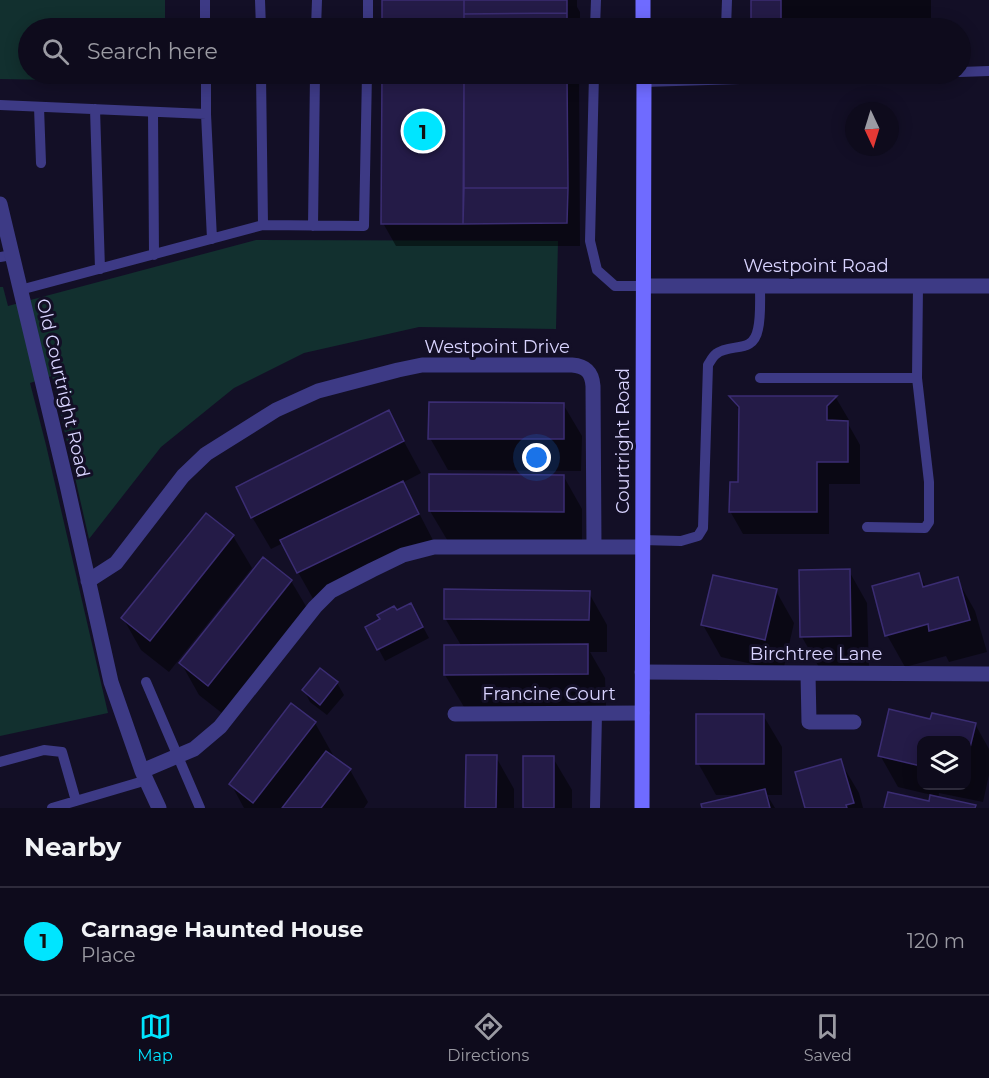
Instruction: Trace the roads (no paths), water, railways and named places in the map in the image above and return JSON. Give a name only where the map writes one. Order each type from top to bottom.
[{"type":"street","points":[[643,0],[643,18]]},
{"type":"street","name":"Courtright Road","points":[[642,808],[644,84]]},
{"type":"street","name":"Old Courtright Road","points":[[0,204],[6,256],[20,290],[111,682],[159,808]]},
{"type":"street","name":"Westpoint Road","points":[[643,286],[989,286]]},
{"type":"street","name":"Westpoint Drive","points":[[88,581],[116,563],[183,476],[206,454],[276,411],[318,392],[422,365],[572,365],[588,370],[593,386],[594,547]]},
{"type":"street","points":[[145,776],[194,749],[220,727],[315,606],[331,591],[403,555],[434,547],[594,547],[642,543]]},
{"type":"street","name":"Birchtree Lane","points":[[642,672],[989,674]]},
{"type":"street","points":[[808,674],[809,722],[854,722]]},
{"type":"street","name":"Francine Court","points":[[455,714],[642,713]]},
{"type":"lane","points":[[205,0],[206,18]]},
{"type":"lane","points":[[260,0],[261,18]]},
{"type":"lane","points":[[316,0],[316,18]]},
{"type":"lane","points":[[368,0],[368,18]]},
{"type":"lane","points":[[595,18],[596,0]]},
{"type":"lane","points":[[726,18],[727,0]]},
{"type":"lane","points":[[971,72],[989,71]]},
{"type":"lane","points":[[206,84],[212,239]]},
{"type":"lane","points":[[261,84],[263,225]]},
{"type":"lane","points":[[313,226],[315,84]]},
{"type":"lane","points":[[20,290],[263,225],[364,226],[367,84]]},
{"type":"lane","points":[[594,84],[590,240],[597,270],[615,286],[643,286]]},
{"type":"lane","points":[[0,105],[206,114]]},
{"type":"lane","points":[[39,107],[42,163]]},
{"type":"lane","points":[[95,109],[100,269]]},
{"type":"lane","points":[[153,112],[154,255]]},
{"type":"lane","points":[[642,543],[681,541],[698,536],[703,528],[708,365],[715,354],[725,350],[743,348],[753,341],[758,330],[760,286]]},
{"type":"lane","points":[[867,527],[925,528],[929,522],[929,482],[917,378],[918,286]]},
{"type":"lane","points":[[760,378],[917,378]]},
{"type":"lane","points":[[146,682],[200,808]]},
{"type":"lane","points":[[595,808],[597,714]]},
{"type":"lane","points":[[0,762],[44,750],[62,752],[81,803]]},
{"type":"lane","points":[[52,808],[81,803],[145,776]]},
{"type":"place","name":"Carnage Haunted House","points":[[423,131]]}]
